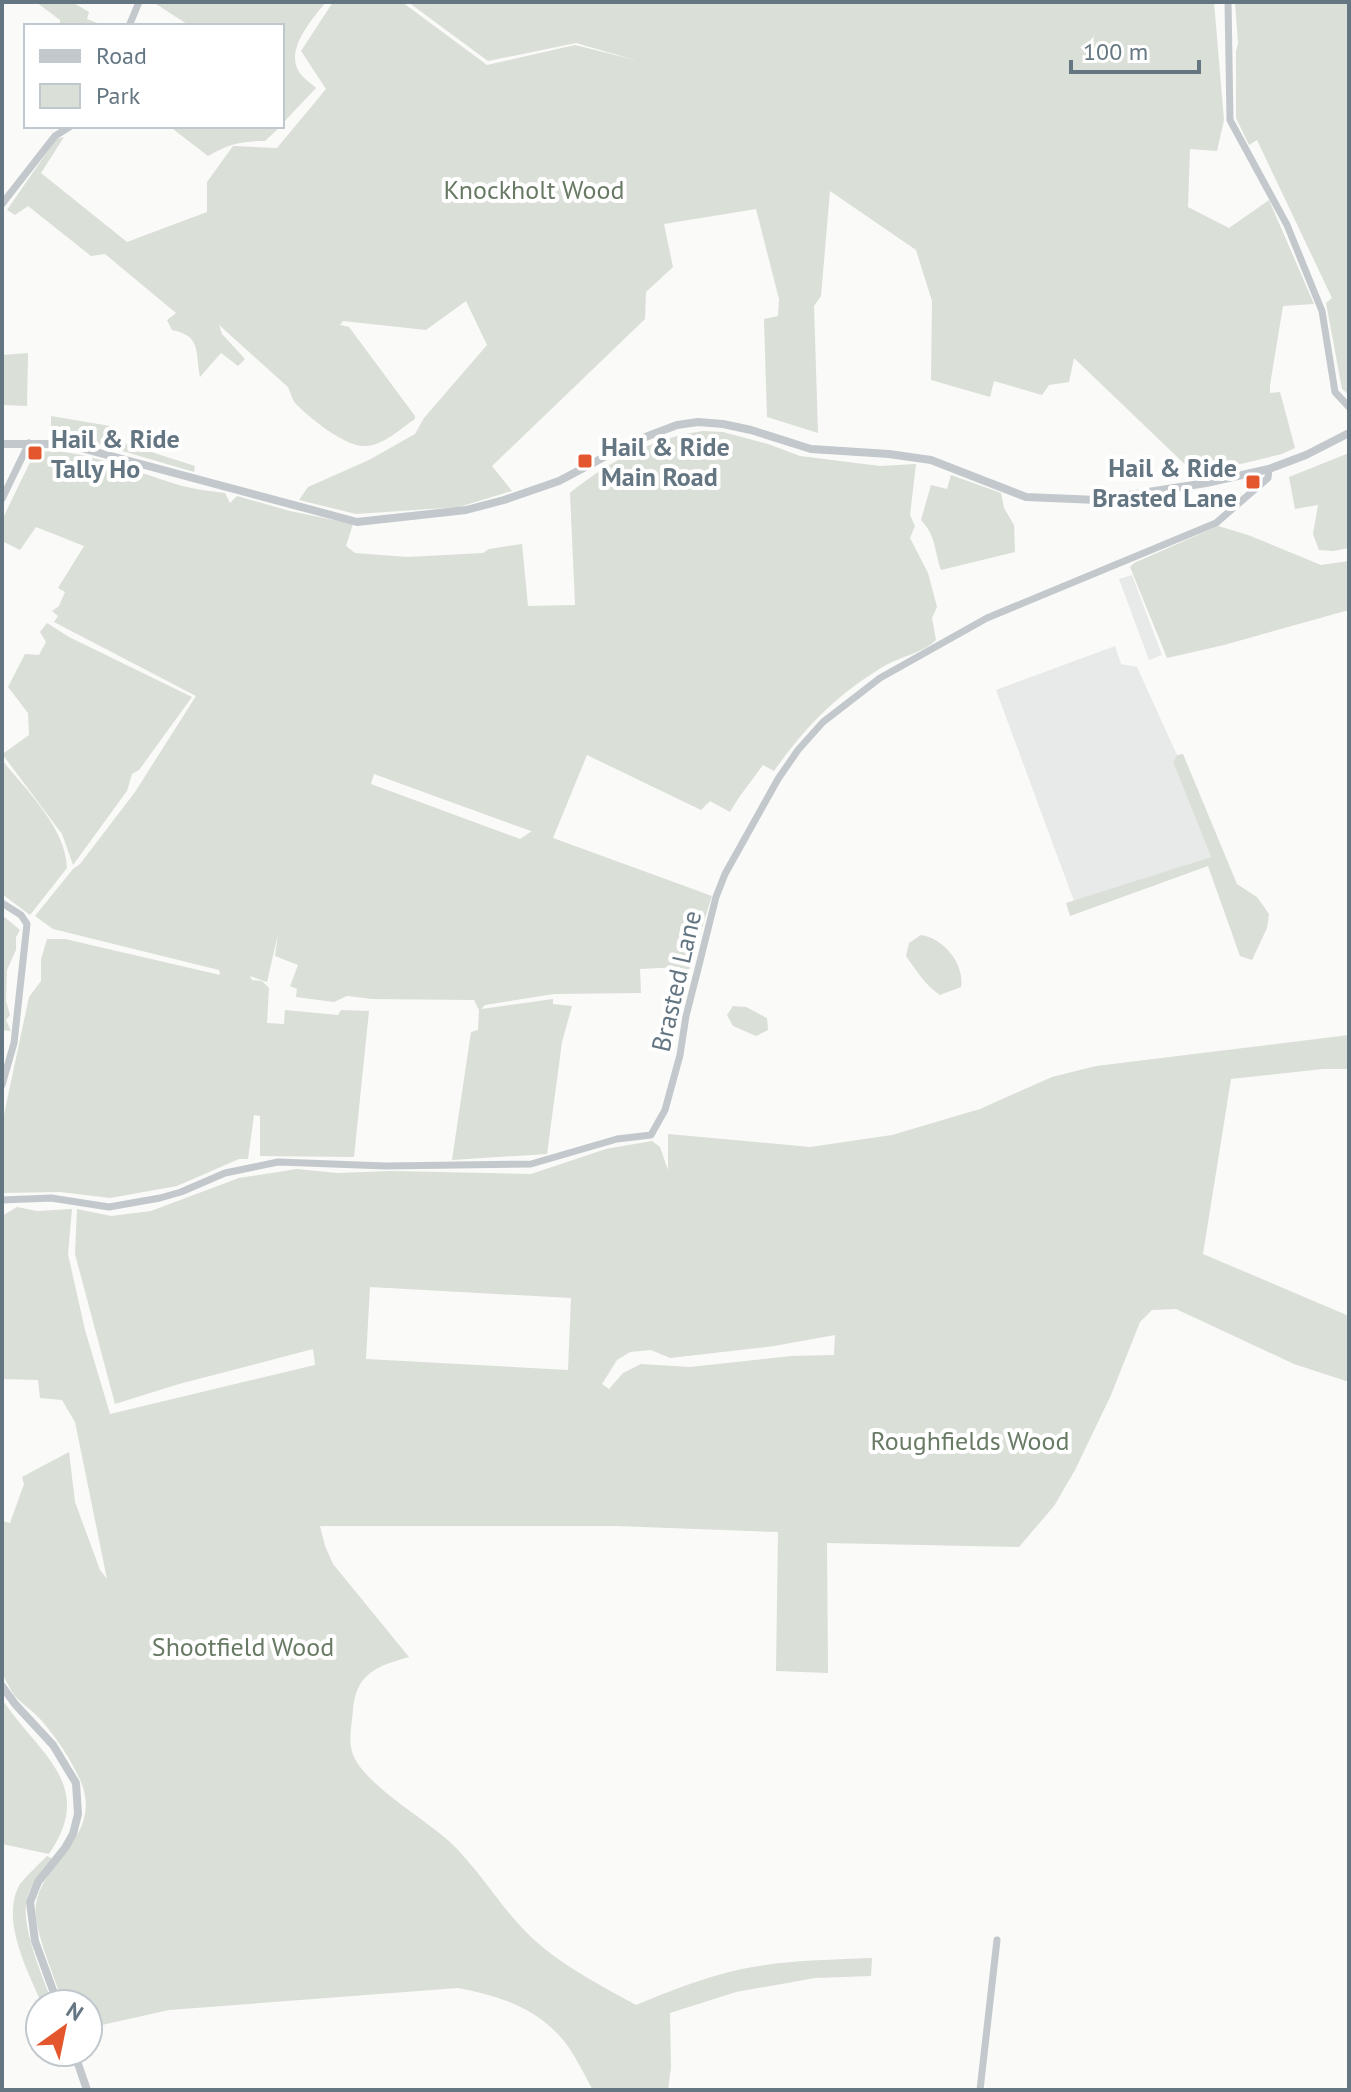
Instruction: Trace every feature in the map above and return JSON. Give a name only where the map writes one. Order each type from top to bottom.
[{"type":"street","points":[[130,24],[139,2]]},
{"type":"street","points":[[1228,2],[1230,120],[1293,239],[1322,311],[1335,392],[1349,407]]},
{"type":"street","points":[[2,204],[55,136],[68,128]]},
{"type":"street","points":[[2,444],[66,444],[357,522],[466,510],[504,500],[559,481],[648,436],[677,425],[698,422],[751,430],[811,449],[931,460],[1026,497],[1097,500],[1206,483],[1269,469],[1306,455],[1349,433]]},
{"type":"street","points":[[2,499],[29,443]]},
{"type":"street","name":"Brasted Lane","points":[[2,1200],[51,1198],[98,1206],[120,1206],[181,1192],[225,1173],[278,1162],[386,1166],[531,1164],[617,1139],[651,1135],[665,1110],[716,897],[725,874],[778,779],[823,722],[880,678],[987,618],[1216,523],[1268,478],[1269,469]]},
{"type":"street","points":[[2,903],[21,915],[27,924],[27,935],[14,1043],[2,1085]]},
{"type":"street","points":[[2,1686],[53,1745],[76,1783],[78,1814],[73,1834],[38,1882],[30,1902],[35,1941],[52,1988]]},
{"type":"street","points":[[980,2090],[997,1940]]},
{"type":"street","points":[[79,2068],[87,2090]]},
{"type":"shaded area","points":[[1132,575],[1162,655],[1149,660],[1119,579]]},
{"type":"shaded area","points":[[1115,646],[1121,664],[1137,667],[1177,755],[1173,762],[1211,857],[1074,901],[996,690]]},
{"type":"green space","points":[[36,2],[72,2],[89,12],[87,19],[100,24],[60,24],[60,20]]},
{"type":"green space","points":[[153,2],[326,2],[314,16],[295,52],[299,73],[316,88],[284,122],[284,24],[187,24]]},
{"type":"green space","name":"Knockholt Wood","points":[[333,2],[402,2],[487,65],[575,45],[635,60],[576,43],[488,61],[408,2],[1214,2],[1224,120],[1217,151],[1190,149],[1188,207],[1229,228],[1269,200],[1314,304],[1283,306],[1270,385],[1270,393],[1280,392],[1295,448],[1211,471],[1209,478],[1197,480],[1195,474],[1074,358],[1069,382],[1049,385],[1042,395],[994,381],[990,397],[931,380],[932,301],[916,250],[830,191],[821,296],[814,306],[818,433],[767,417],[764,319],[778,316],[779,299],[756,209],[664,224],[673,267],[646,292],[645,319],[492,466],[512,491],[459,507],[356,514],[299,500],[308,487],[369,460],[415,434],[424,418],[487,345],[466,301],[426,330],[343,321],[340,325],[349,327],[415,416],[385,440],[373,445],[358,445],[339,437],[310,417],[295,402],[288,387],[219,325],[222,334],[245,359],[238,366],[221,353],[200,377],[193,341],[172,330],[167,320],[176,313],[105,254],[91,256],[28,206],[15,215],[7,210],[56,139],[64,137],[41,173],[127,242],[207,212],[207,182],[233,146],[277,148],[326,89],[301,51]]},
{"type":"green space","points":[[1235,2],[1349,2],[1349,395],[1342,389],[1326,303],[1332,298],[1257,140],[1249,145],[1236,118],[1238,43]]},
{"type":"green space","points":[[172,128],[279,128],[265,141],[235,144],[208,156]]},
{"type":"green space","points":[[28,353],[27,406],[2,405],[2,355]]},
{"type":"green space","points":[[51,416],[110,426],[120,442],[195,466],[194,472],[78,438],[51,435]]},
{"type":"green space","points":[[723,432],[800,456],[880,466],[916,464],[910,515],[915,526],[910,538],[928,573],[937,607],[932,618],[936,640],[886,665],[837,700],[798,739],[774,771],[763,765],[730,812],[710,801],[701,810],[587,755],[553,838],[712,896],[688,973],[678,973],[680,967],[640,969],[641,993],[554,994],[485,1005],[481,1009],[553,999],[553,1004],[572,1006],[562,1042],[547,1154],[452,1160],[471,1032],[478,1030],[479,1010],[474,1000],[347,996],[334,1002],[296,997],[297,989],[290,986],[298,965],[275,956],[278,934],[267,982],[250,976],[269,988],[267,1023],[284,1024],[285,1010],[338,1015],[341,1010],[369,1011],[354,1157],[260,1156],[260,1116],[254,1115],[248,1159],[239,1159],[177,1186],[110,1198],[60,1192],[2,1193],[2,1124],[29,997],[41,981],[41,959],[47,939],[65,939],[220,975],[219,970],[53,929],[35,916],[135,792],[196,696],[54,622],[58,616],[52,611],[59,606],[65,592],[58,588],[84,546],[36,527],[20,550],[2,541],[2,520],[34,454],[49,451],[88,457],[171,483],[225,493],[230,503],[237,496],[353,524],[346,546],[355,553],[407,557],[483,553],[489,549],[522,544],[528,606],[575,605],[570,493],[632,453],[685,434]],"holes":[[[374,774],[532,831],[520,839],[371,784]]]},
{"type":"green space","points":[[1349,453],[1349,548],[1319,550],[1313,534],[1318,505],[1295,509],[1289,477]]},
{"type":"green space","points":[[951,475],[1001,493],[1004,508],[1014,525],[1015,552],[941,570],[932,537],[921,520],[931,485],[947,489]]},
{"type":"green space","points":[[1218,526],[1321,565],[1349,561],[1349,610],[1167,658],[1130,567]]},
{"type":"green space","points":[[47,623],[69,637],[192,697],[139,770],[132,774],[127,791],[73,865],[62,834],[3,755],[2,760],[2,751],[4,753],[29,735],[28,713],[8,687],[25,654],[39,655],[46,642],[40,632]]},
{"type":"green space","points":[[1183,754],[1237,884],[1257,897],[1269,914],[1267,928],[1252,960],[1240,956],[1208,866],[1070,916],[1066,903],[1211,857],[1173,762],[1177,755]]},
{"type":"green space","points":[[2,760],[43,810],[65,853],[67,868],[30,915],[2,894]]},
{"type":"green space","points":[[2,915],[20,930],[7,970],[6,1001],[10,1015],[6,1020],[11,1031],[2,1030]]},
{"type":"green space","points":[[921,935],[938,941],[951,954],[960,970],[961,987],[940,995],[921,977],[906,956],[909,943]]},
{"type":"green space","points":[[733,1006],[746,1007],[767,1018],[768,1030],[756,1036],[733,1026],[727,1015]]},
{"type":"green space","points":[[1349,1035],[1349,1069],[1231,1079],[1203,1254],[1349,1316],[1349,1382],[1294,1364],[1176,1309],[1152,1310],[1140,1322],[1111,1395],[1075,1470],[1054,1506],[1019,1547],[827,1543],[828,1673],[776,1671],[778,1532],[616,1526],[320,1526],[333,1564],[409,1657],[378,1668],[358,1688],[350,1734],[355,1760],[393,1798],[450,1842],[515,1920],[550,1953],[636,2005],[715,1976],[774,1964],[872,1958],[871,1976],[815,1978],[736,1992],[670,2013],[671,2067],[668,2090],[593,2090],[576,2058],[553,2029],[516,2005],[458,1988],[169,2010],[104,2025],[104,1988],[58,1988],[41,1940],[36,1904],[49,1874],[78,1833],[86,1801],[81,1782],[63,1750],[41,1720],[14,1695],[2,1673],[2,1521],[10,1523],[24,1484],[22,1477],[69,1452],[75,1502],[100,1570],[107,1579],[75,1422],[62,1400],[40,1398],[38,1380],[2,1379],[2,1216],[17,1207],[37,1211],[72,1209],[68,1254],[85,1330],[110,1414],[315,1365],[313,1349],[115,1404],[75,1254],[77,1209],[111,1216],[151,1211],[239,1178],[297,1169],[337,1173],[531,1174],[606,1149],[652,1141],[660,1147],[668,1170],[668,1134],[810,1147],[892,1135],[980,1109],[1052,1077],[1096,1066]],"holes":[[[370,1287],[571,1298],[568,1370],[366,1359]],[[835,1335],[834,1355],[791,1356],[690,1367],[641,1364],[623,1373],[609,1389],[602,1384],[617,1360],[630,1352],[651,1350],[670,1358],[774,1346]]]},
{"type":"green space","points":[[2,1699],[57,1771],[65,1789],[67,1808],[62,1829],[49,1854],[2,1844]]},
{"type":"green space","points":[[47,1856],[53,1859],[30,1890],[26,1906],[33,1950],[47,1988],[35,1988],[18,1944],[13,1913],[20,1884]]},
{"type":"place","name":"Hail & Ride Tally Ho","points":[[35,453]]},
{"type":"place","name":"Hail & Ride Main Road","points":[[585,461]]},
{"type":"place","name":"Hail & Ride Brasted Lane","points":[[1253,482]]},
{"type":"park label","name":"Roughfields Wood","points":[[970,1440]]},
{"type":"park label","name":"Shootfield Wood","points":[[243,1646]]}]
